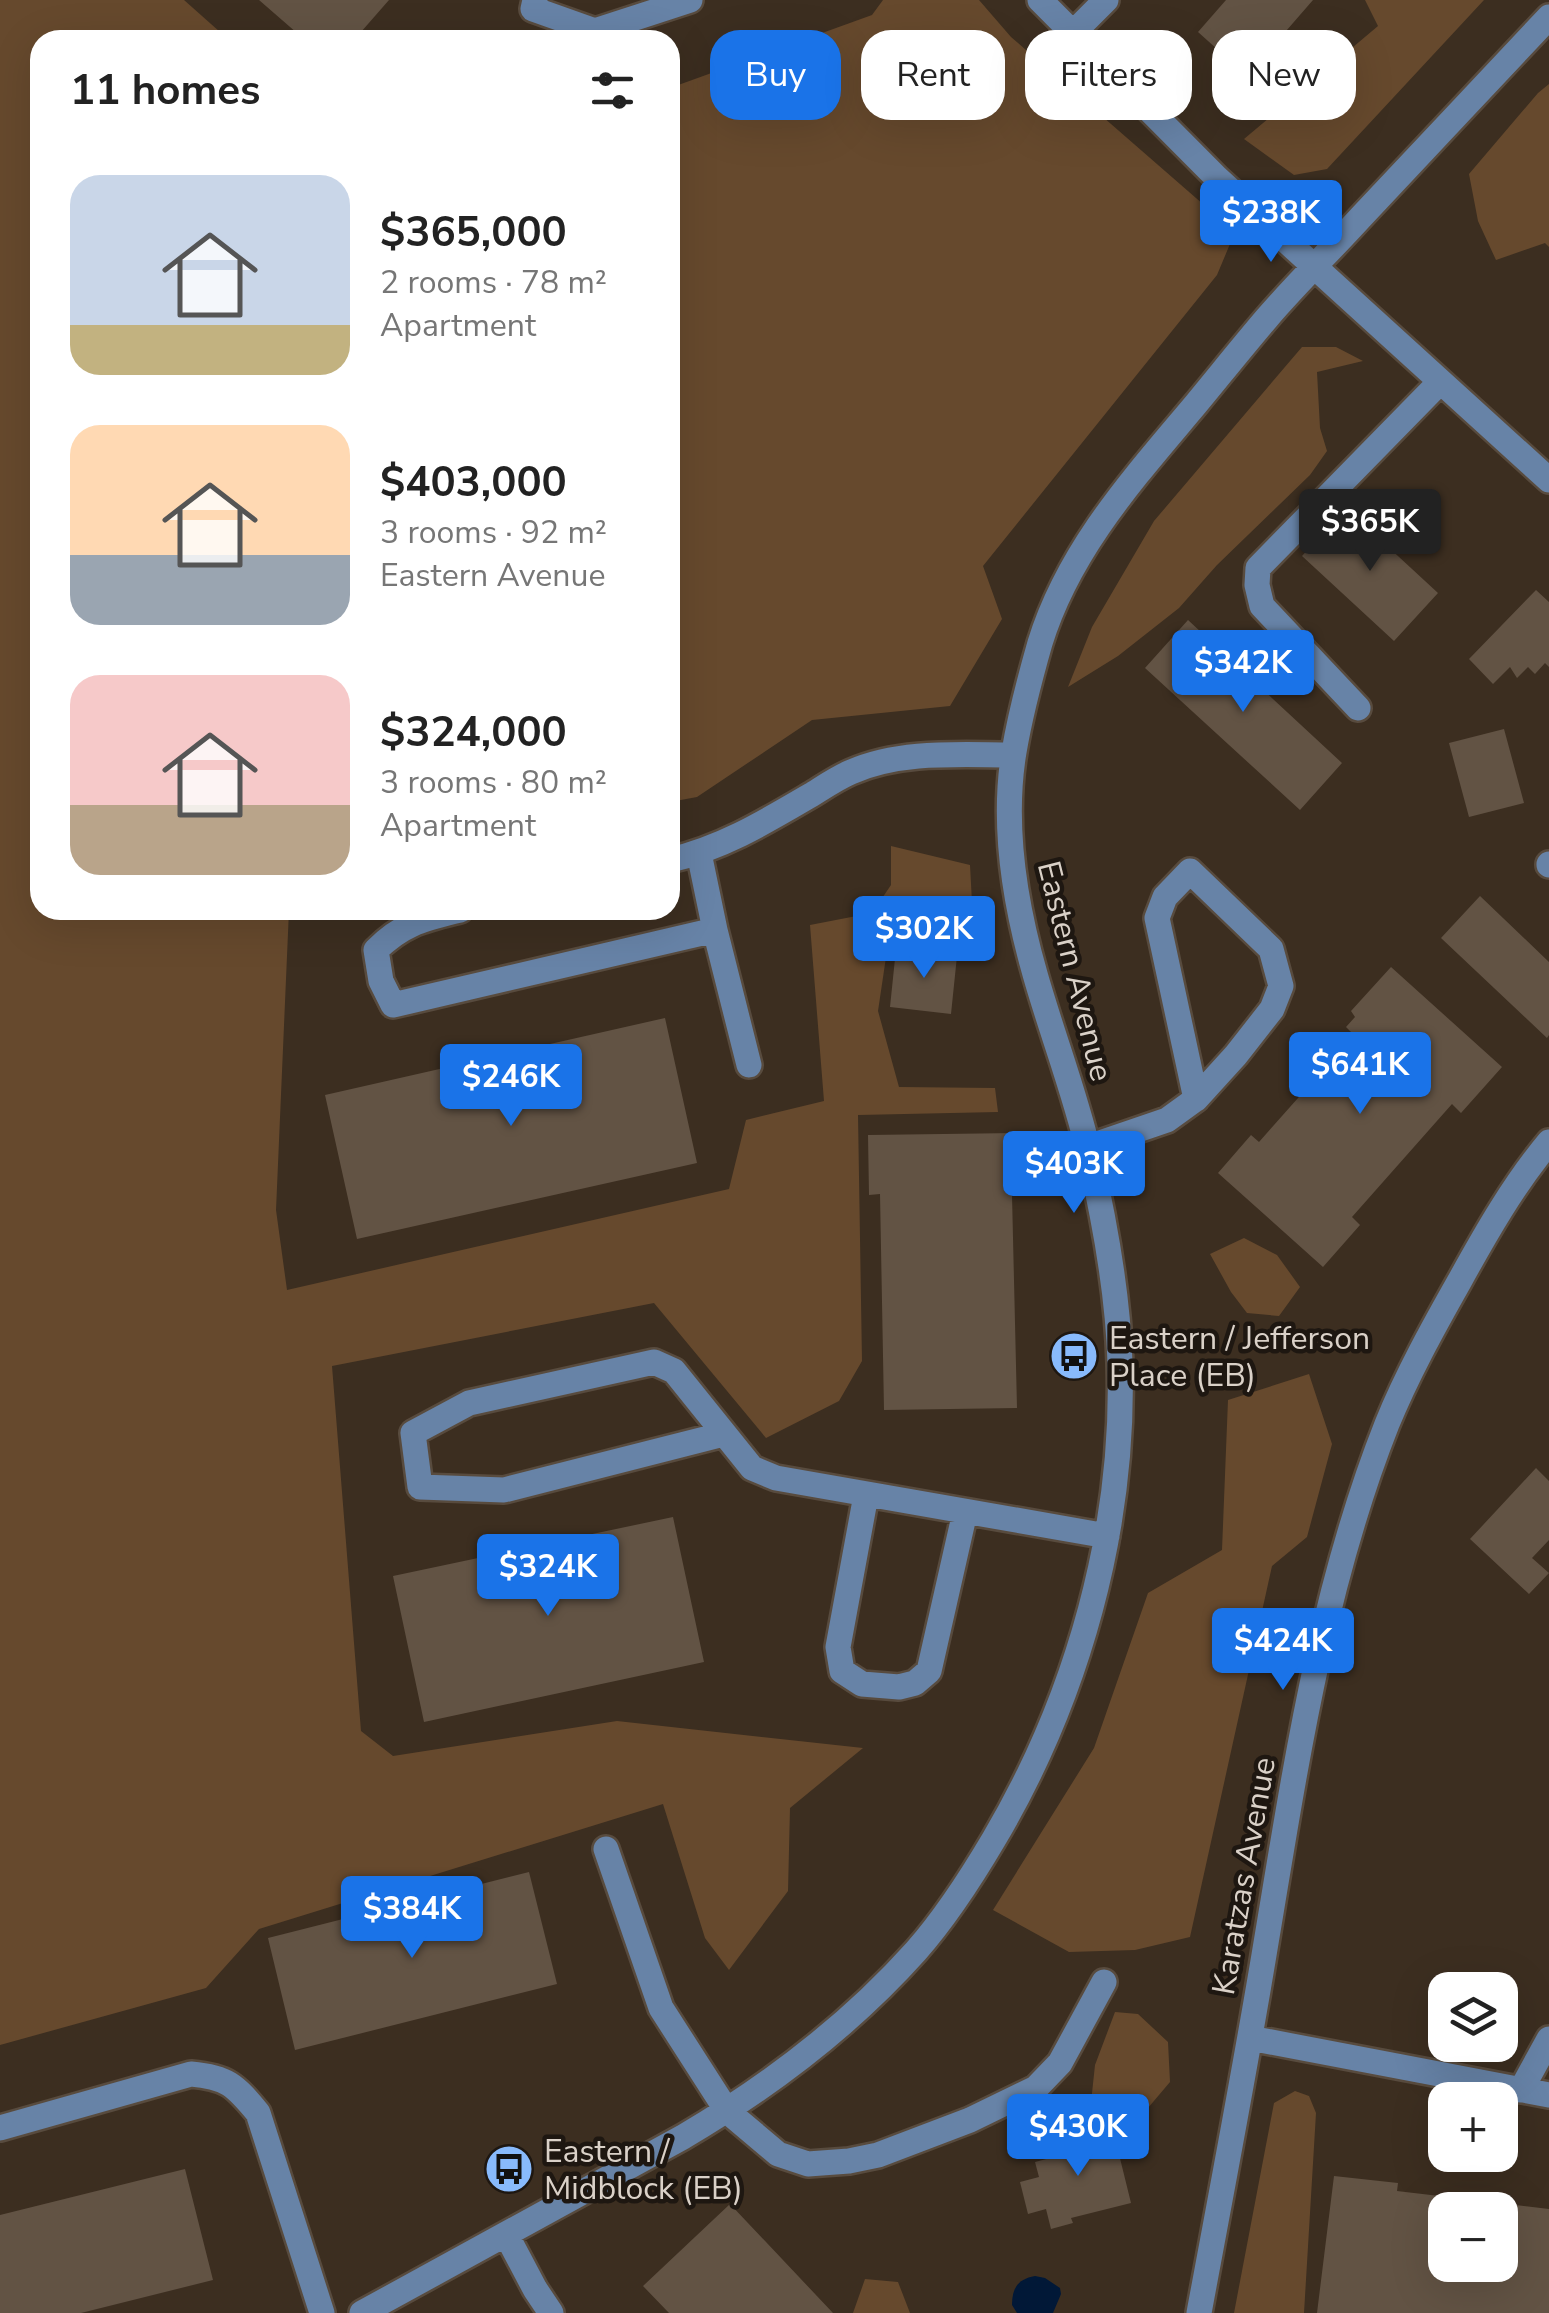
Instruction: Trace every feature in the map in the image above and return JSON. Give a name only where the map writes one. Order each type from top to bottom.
[{"type":"street","points":[[535,0],[533,9],[590,30]]},
{"type":"street","points":[[601,30],[690,0]]},
{"type":"street","points":[[1040,0],[1070,30]]},
{"type":"street","points":[[1076,30],[1106,0]]},
{"type":"street","name":"Eastern Avenue","points":[[362,2313],[727,2111],[790,2067],[885,1984],[948,1912],[1020,1796],[1074,1666],[1094,1600],[1107,1536],[1119,1426],[1120,1365],[1111,1267],[1088,1147],[1019,908],[1011,836],[1013,756],[1042,638],[1081,551],[1115,501],[1270,315],[1549,17]]},
{"type":"street","points":[[1159,120],[1217,178],[1549,480]]},
{"type":"street","points":[[1358,708],[1262,606],[1258,568],[1440,382]]},
{"type":"street","points":[[680,858],[738,837],[852,772],[893,759],[1013,756]]},
{"type":"street","points":[[699,853],[749,1065]]},
{"type":"street","points":[[1088,1147],[1167,1120],[1196,1099],[1272,1009],[1281,986],[1270,949],[1190,871],[1166,897],[1157,918],[1196,1099]]},
{"type":"street","points":[[421,920],[393,933],[376,950],[382,981],[393,1005],[715,930]]},
{"type":"street","name":"Karatzas Avenue","points":[[1198,2313],[1297,1759],[1355,1518],[1388,1423],[1430,1332],[1484,1235],[1549,1142]]},
{"type":"street","points":[[724,1434],[504,1490],[420,1487],[413,1433],[469,1402],[654,1362],[674,1371],[752,1468],[776,1478],[1107,1536]]},
{"type":"street","points":[[866,1495],[838,1647],[842,1671],[862,1684],[915,1683],[929,1671],[965,1512]]},
{"type":"street","points":[[606,1849],[660,2008],[727,2111],[778,2154],[808,2164],[878,2155],[970,2120],[1036,2088],[1060,2063],[1104,1982]]},
{"type":"street","points":[[1250,2038],[1549,2095]]},
{"type":"street","points":[[1521,2090],[1549,2039]]},
{"type":"street","points":[[0,2128],[191,2074],[216,2076],[239,2090],[258,2112],[322,2313]]},
{"type":"street","points":[[506,2234],[551,2313]]},
{"type":"shaded area","points":[[0,0],[184,0],[218,30],[30,30],[30,920],[289,920],[276,1210],[287,1290],[729,1189],[746,1120],[824,1101],[810,925],[872,913],[891,885],[891,846],[970,865],[974,940],[952,945],[889,937],[878,1011],[899,1087],[995,1088],[998,1112],[858,1115],[862,1361],[839,1401],[766,1438],[654,1303],[332,1366],[361,1731],[393,1756],[617,1721],[863,1748],[790,1808],[788,1891],[729,1970],[705,1938],[663,1804],[259,1929],[206,1988],[0,2045]]},
{"type":"shaded area","points":[[883,0],[979,0],[1005,30],[861,30],[861,120],[1005,120],[1005,30],[1025,49],[1025,120],[1106,120],[1235,232],[1217,275],[983,566],[1002,619],[950,706],[812,720],[697,797],[680,800],[680,84],[710,74],[710,120],[841,120],[841,30],[830,30],[872,15]]},
{"type":"shaded area","points":[[1365,0],[1484,0],[1327,169],[1294,175],[1244,139],[1267,120],[1356,120],[1356,45],[1378,26]]},
{"type":"shaded area","points":[[1549,84],[1549,247],[1545,243],[1496,260],[1478,221],[1469,174]]},
{"type":"shaded area","points":[[1302,347],[1336,347],[1363,361],[1317,372],[1320,428],[1327,451],[1310,475],[1217,565],[1179,608],[1118,656],[1068,687],[1092,627],[1154,521]]},
{"type":"shaded area","points":[[1244,1238],[1277,1255],[1300,1287],[1279,1316],[1247,1313],[1210,1254]]},
{"type":"shaded area","points":[[1309,1374],[1332,1444],[1307,1537],[1272,1566],[1190,1937],[1135,1950],[1069,1952],[993,1910],[1094,1748],[1148,1593],[1222,1550],[1228,1400]]},
{"type":"shaded area","points":[[1115,2012],[1138,2014],[1168,2042],[1170,2082],[1131,2128],[1090,2112],[1095,2065]]},
{"type":"shaded area","points":[[1295,2091],[1309,2096],[1316,2113],[1304,2313],[1234,2313],[1274,2103]]},
{"type":"shaded area","points":[[865,2279],[898,2282],[910,2313],[853,2313]]},
{"type":"water","points":[[1035,2276],[1060,2288],[1053,2313],[1017,2313],[1012,2305],[1015,2289],[1024,2279]]},
{"type":"building","points":[[259,0],[389,0],[363,30],[294,30]]},
{"type":"building","points":[[1226,0],[1313,0],[1287,30],[1212,30],[1212,45],[1198,32]]},
{"type":"building","points":[[1346,508],[1438,593],[1394,641],[1302,556]]},
{"type":"building","points":[[1536,590],[1549,602],[1549,667],[1545,663],[1535,674],[1528,667],[1517,678],[1510,667],[1493,684],[1469,659]]},
{"type":"building","points":[[1188,620],[1342,763],[1300,810],[1145,668]]},
{"type":"building","points":[[1504,729],[1524,803],[1469,817],[1449,743]]},
{"type":"building","points":[[1480,896],[1549,962],[1547,1038],[1441,938]]},
{"type":"building","points":[[896,949],[957,956],[951,1014],[890,1007]]},
{"type":"building","points":[[1391,967],[1502,1067],[1461,1113],[1452,1104],[1352,1217],[1360,1225],[1323,1267],[1218,1173],[1251,1135],[1259,1142],[1354,1035],[1346,1027],[1355,1017],[1351,1011]]},
{"type":"building","points":[[665,1018],[697,1163],[357,1239],[325,1095]]},
{"type":"building","points":[[1017,1133],[1018,1195],[1012,1195],[1017,1408],[884,1410],[880,1194],[869,1195],[868,1135]]},
{"type":"building","points":[[1536,1468],[1549,1481],[1549,1540],[1532,1558],[1549,1573],[1529,1594],[1470,1539]]},
{"type":"building","points":[[673,1517],[704,1662],[424,1722],[393,1576]]},
{"type":"building","points":[[529,1872],[557,1984],[295,2050],[268,1938]]},
{"type":"building","points":[[1099,2124],[1103,2141],[1115,2138],[1131,2203],[1071,2218],[1073,2223],[1051,2229],[1046,2209],[1028,2214],[1020,2182],[1039,2177],[1035,2162],[1069,2153],[1064,2133]]},
{"type":"building","points":[[185,2169],[213,2280],[81,2313],[0,2313],[0,2215]]},
{"type":"building","points":[[1334,2176],[1398,2183],[1397,2191],[1428,2195],[1428,2282],[1518,2282],[1518,2205],[1549,2209],[1549,2313],[1317,2313]]},
{"type":"building","points":[[730,2204],[833,2313],[669,2313],[643,2286]]},
{"type":"place","name":"Eastern / Jefferson Place (EB)","points":[[1074,1356]]},
{"type":"place","name":"Eastern / Midblock (EB)","points":[[509,2169]]}]
